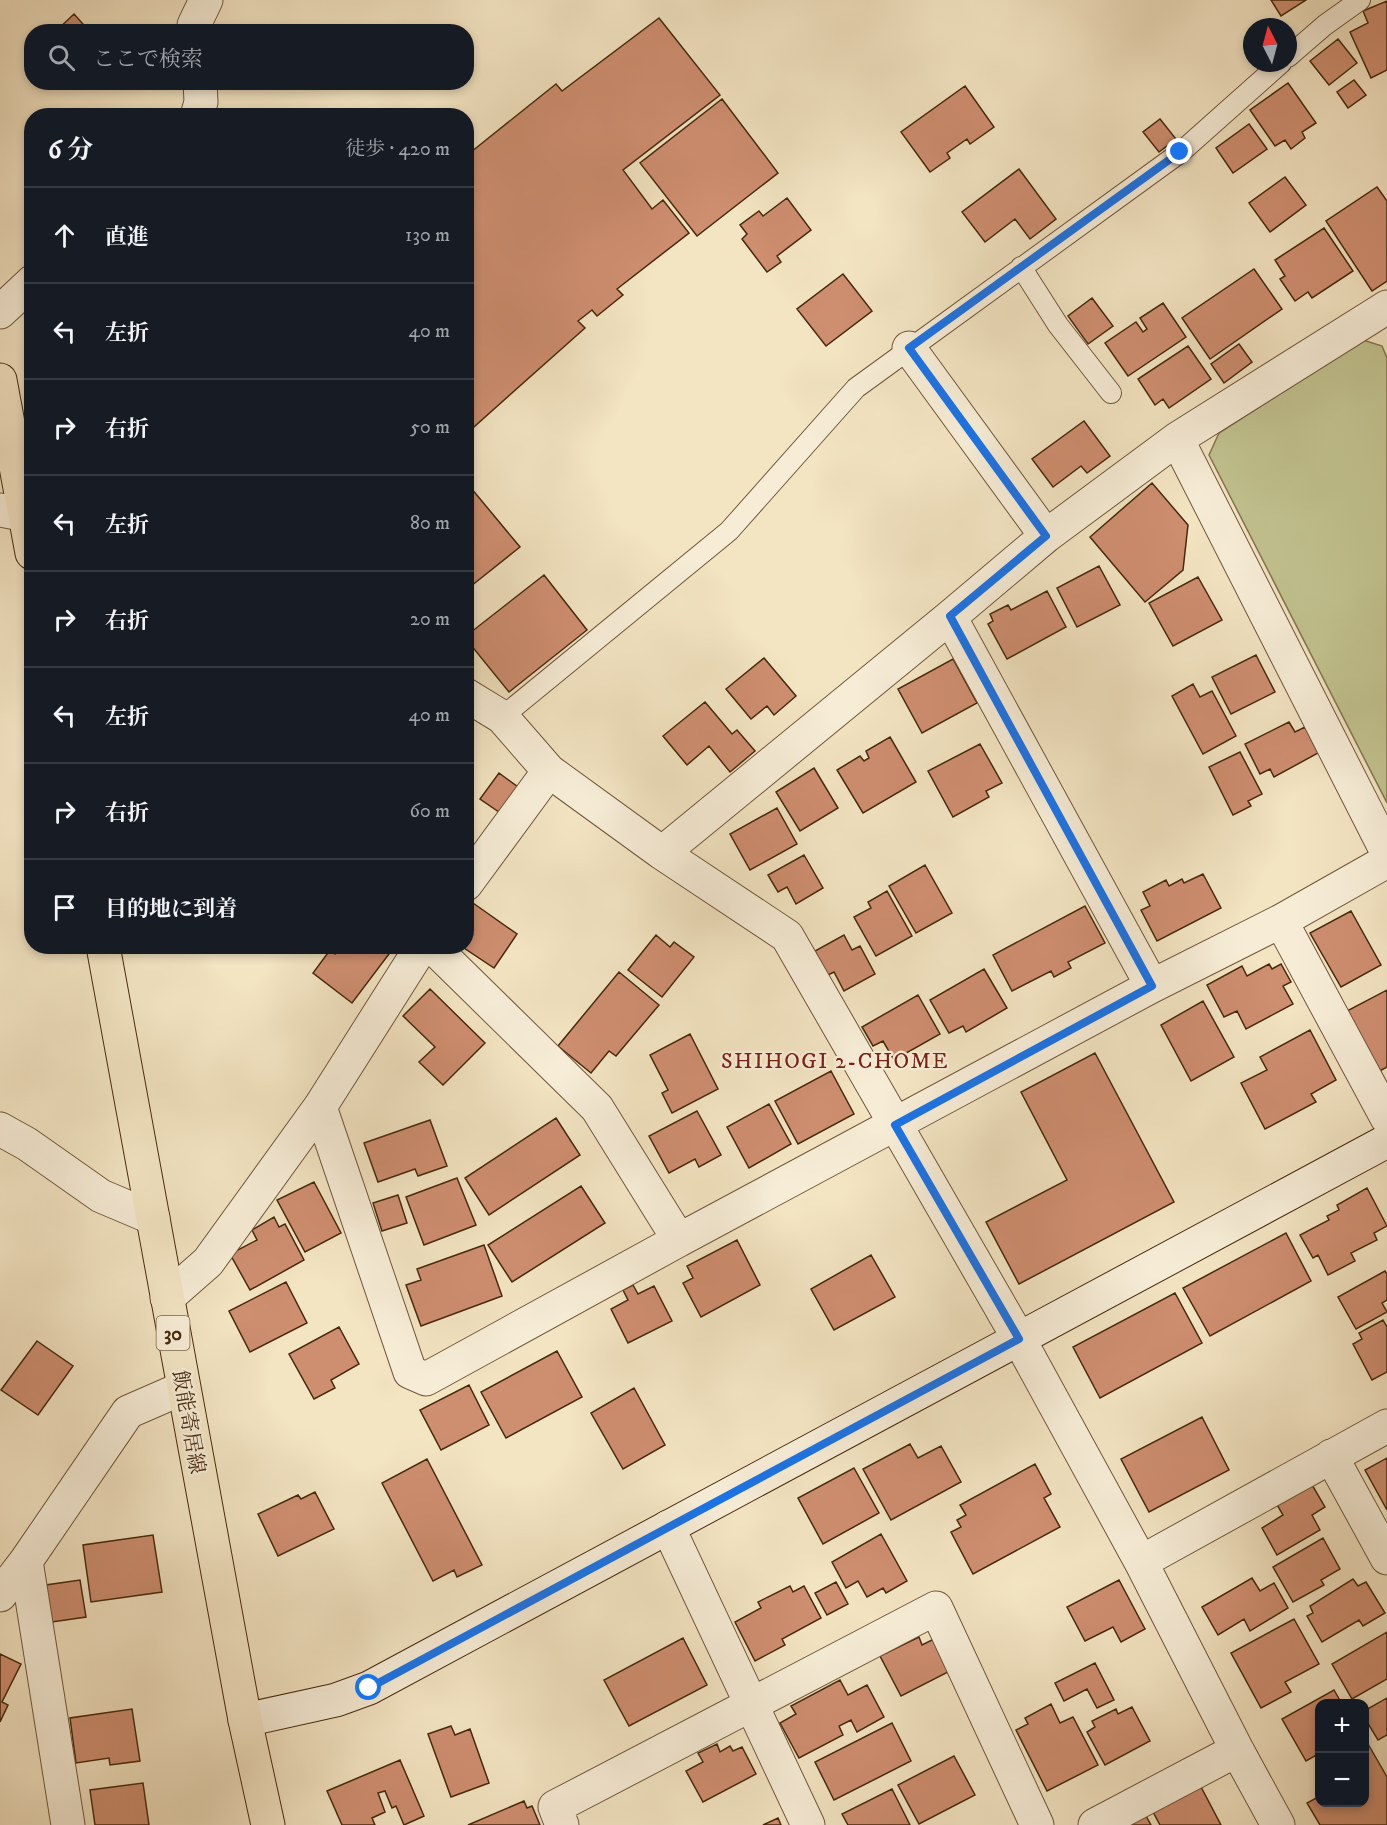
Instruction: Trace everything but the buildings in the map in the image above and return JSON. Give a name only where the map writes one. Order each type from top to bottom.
[{"type":"main road","points":[[0,380],[19,513],[24,528]]},
{"type":"main road","name":"飯能寄居線","points":[[104,954],[245,1720],[268,1825]]},
{"type":"street","points":[[194,24],[206,0]]},
{"type":"street","points":[[199,108],[200,90]]},
{"type":"street","points":[[0,312],[24,290]]},
{"type":"street","points":[[662,853],[1046,536],[1177,440],[1387,307]]},
{"type":"street","points":[[909,348],[1046,536]]},
{"type":"street","points":[[1177,440],[1387,852]]},
{"type":"street","points":[[950,616],[1152,986]]},
{"type":"street","points":[[474,700],[502,717],[549,771],[662,853],[787,936],[1019,1339],[1141,1562],[1278,1825]]},
{"type":"street","points":[[474,873],[549,771]]},
{"type":"street","points":[[320,1107],[410,1372],[426,1379],[1152,986],[1281,921],[1387,861]]},
{"type":"street","points":[[1281,921],[1387,1118]]},
{"type":"street","points":[[167,1298],[208,1262],[320,1107],[417,954]]},
{"type":"street","points":[[440,954],[597,1108],[679,1240]]},
{"type":"street","points":[[0,1129],[27,1144],[101,1196],[153,1218]]},
{"type":"street","points":[[245,1720],[336,1700],[369,1688],[1387,1141]]},
{"type":"street","points":[[0,1595],[26,1561],[128,1412],[183,1388]]},
{"type":"street","points":[[1141,1562],[1387,1426]]},
{"type":"street","points":[[1331,1456],[1387,1558]]},
{"type":"street","points":[[668,1527],[808,1825]]},
{"type":"street","points":[[26,1561],[68,1825]]},
{"type":"street","points":[[562,1825],[555,1807],[936,1608],[1037,1825]]},
{"type":"street","points":[[1095,1825],[1237,1750]]},
{"type":"lane","points":[[1297,49],[1325,25],[1360,0]]},
{"type":"lane","points":[[502,717],[729,531],[856,388],[1180,152],[1271,72]]},
{"type":"lane","points":[[1021,267],[1058,325],[1111,393]]},
{"type":"green space","points":[[1363,340],[1382,346],[1387,358],[1387,803],[1209,455],[1219,433]]},
{"type":"district","name":"SHIHOGI 2-CHOME","points":[[835,1060]]},
{"type":"route","points":[[369,1688],[1019,1339],[895,1125],[1152,986],[950,616],[1046,536],[909,348],[1180,152]]}]
